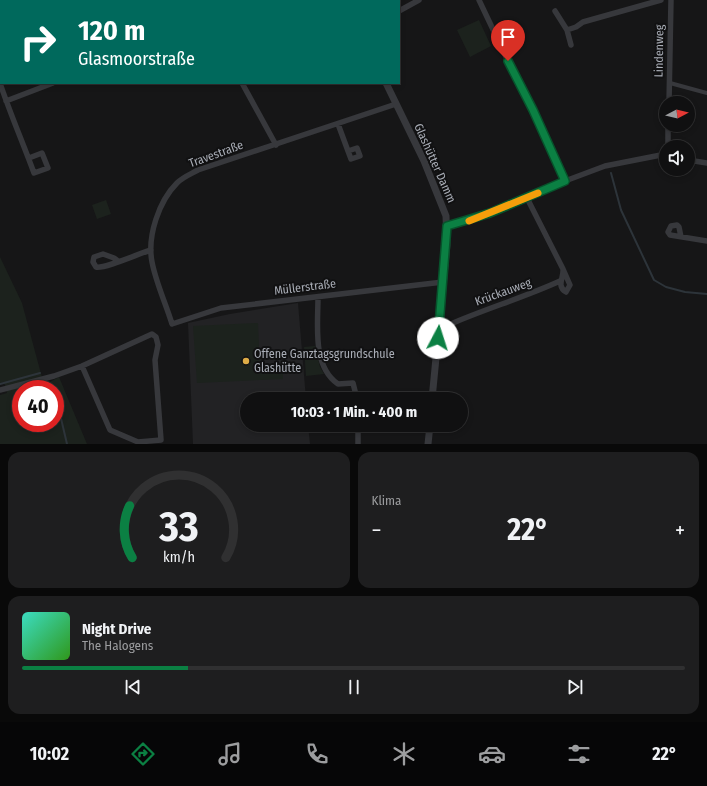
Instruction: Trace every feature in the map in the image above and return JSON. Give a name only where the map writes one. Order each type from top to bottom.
[{"type":"street","points":[[400,10],[420,0]]},
{"type":"street","points":[[479,0],[565,181]]},
{"type":"street","points":[[567,30],[576,28],[583,22],[661,0]]},
{"type":"street","name":"Lindenweg","points":[[669,96],[671,0]]},
{"type":"street","points":[[555,11],[567,30],[571,45]]},
{"type":"street","points":[[670,83],[707,93]]},
{"type":"street","points":[[1,84],[29,158]]},
{"type":"street","points":[[6,101],[50,84]]},
{"type":"street","points":[[243,84],[276,145]]},
{"type":"street","name":"Glashütter Damm","points":[[386,84],[424,161],[443,205],[447,226],[433,392]]},
{"type":"street","name":"Travestraße","points":[[172,324],[152,263],[151,250],[159,212],[166,196],[178,181],[198,170],[396,104]]},
{"type":"street","points":[[338,124],[348,151]]},
{"type":"street","points":[[447,226],[468,221],[605,166],[659,155]]},
{"type":"street","points":[[695,161],[707,163]]},
{"type":"street","points":[[527,198],[563,270],[570,285],[568,291],[563,291],[561,288],[560,280],[564,275],[563,270]]},
{"type":"street","points":[[681,237],[707,241]]},
{"type":"street","points":[[118,261],[151,250]]},
{"type":"street","name":"Krückauweg","points":[[452,323],[500,303],[537,291],[560,280]]},
{"type":"street","name":"Müllerstraße","points":[[172,324],[221,308],[443,282]]},
{"type":"street","points":[[318,297],[318,349],[322,360],[334,381],[338,384],[353,383],[355,392]]},
{"type":"street","points":[[0,390],[54,376],[82,366],[152,334],[156,337],[158,345],[155,360],[161,440],[138,442],[110,430],[82,366]]},
{"type":"street","points":[[358,432],[358,444]]},
{"type":"street","points":[[428,444],[429,432]]},
{"type":"shaded area","points":[[479,20],[491,46],[470,57],[457,30]]},
{"type":"shaded area","points":[[106,200],[111,214],[97,219],[92,205]]},
{"type":"shaded area","points":[[0,257],[22,303],[43,380],[12,380],[12,432],[64,432],[64,389],[87,444],[0,444],[0,395],[7,393],[4,382],[0,383]]},
{"type":"shaded area","name":"Offene Ganztagsgrundschule Glashütte","points":[[298,303],[305,392],[240,392],[240,432],[309,432],[310,444],[193,444],[188,323],[230,314]]},
{"type":"shaded area","points":[[258,323],[260,370],[283,369],[283,379],[197,383],[193,326]]},
{"type":"shaded area","points":[[315,346],[320,367],[324,374],[306,376],[304,347]]},
{"type":"shaded area","points":[[59,377],[60,380],[53,380]]},
{"type":"waterway","points":[[611,173],[621,210],[654,280],[666,287],[685,292],[707,294]]},
{"type":"waterway","points":[[0,384],[40,373]]},
{"type":"waterway","points":[[64,431],[67,444]]},
{"type":"slow traffic","points":[[469,221],[538,193]]},
{"type":"place","name":"Offene Ganztagsgrundschule Glashütte","points":[[246,361]]},
{"type":"route","points":[[438,338],[448,233],[447,226],[468,221],[490,213],[565,181],[533,110],[508,61]]}]
